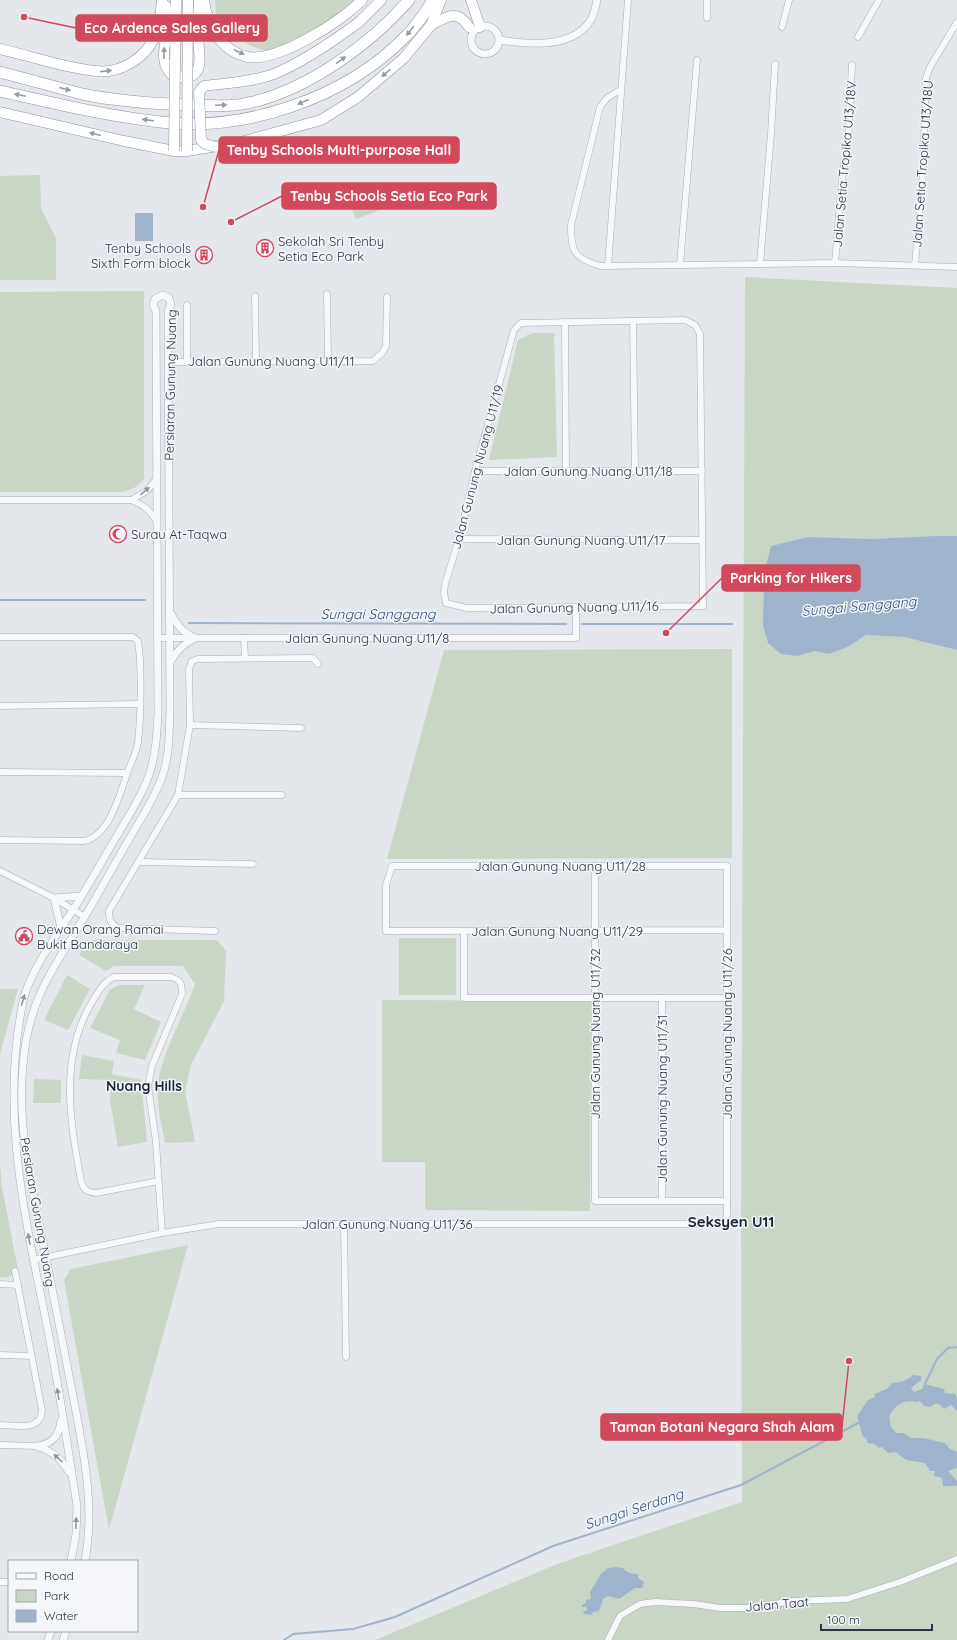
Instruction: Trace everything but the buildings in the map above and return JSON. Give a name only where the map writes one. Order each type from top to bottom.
[{"type":"highway","points":[[0,49],[97,72],[117,69],[134,62],[149,49],[156,33],[162,0]]},
{"type":"highway","points":[[166,0],[167,29],[164,60],[166,68],[173,76],[184,77],[196,71],[200,63],[198,36],[199,0]]},
{"type":"highway","points":[[174,150],[176,0]]},
{"type":"highway","points":[[187,151],[188,0]]},
{"type":"highway","points":[[204,0],[210,28],[221,41],[248,57],[266,56],[285,50],[336,21],[352,10],[362,0]]},
{"type":"highway","points":[[216,147],[205,144],[201,140],[199,92],[204,86],[247,81],[274,74],[337,39],[358,23],[381,0]]},
{"type":"highway","points":[[0,72],[83,94],[151,103],[206,106],[248,103],[290,89],[325,71],[367,41],[392,20],[409,0]]},
{"type":"highway","points":[[0,91],[81,109],[161,122],[193,123],[250,118],[276,112],[340,86],[384,56],[407,36],[433,0]]},
{"type":"highway","points":[[0,112],[124,141],[174,150],[187,151],[241,142],[320,120],[358,97],[404,58],[432,25],[441,0]]},
{"type":"highway","points":[[471,0],[480,27]]},
{"type":"highway","points":[[432,25],[449,16],[456,16],[463,19],[469,27]]},
{"type":"street","points":[[500,40],[513,42],[552,42],[572,37],[581,31],[591,18],[597,0]]},
{"type":"street","points":[[608,266],[620,90],[628,0]]},
{"type":"street","points":[[707,0],[707,18]]},
{"type":"street","points":[[782,27],[789,0]]},
{"type":"street","points":[[858,37],[879,0]]},
{"type":"street","name":"Jalan Setia Tropika U13/18U","points":[[915,265],[923,173],[926,78],[930,67],[957,22]]},
{"type":"street","points":[[484,26],[493,28],[500,40],[497,48],[491,54],[478,52],[472,46],[472,37],[480,27],[484,26]]},
{"type":"street","points":[[680,265],[697,60]]},
{"type":"street","points":[[760,264],[771,134],[775,64]]},
{"type":"street","name":"Jalan Setia Tropika U13/18V","points":[[835,263],[842,178],[848,141],[852,65]]},
{"type":"street","points":[[620,90],[607,98],[600,107],[572,225],[572,244],[575,254],[586,262],[608,266],[835,263],[957,267]]},
{"type":"street","points":[[327,294],[328,361]]},
{"type":"street","name":"Persiaran Gunung Nuang","points":[[70,1560],[76,1534],[77,1506],[45,1318],[12,1159],[8,1106],[9,1069],[14,1031],[24,996],[36,967],[73,910],[136,804],[149,776],[155,755],[158,713],[158,638],[156,312],[153,305],[155,299],[160,295],[169,298],[171,304],[168,311],[170,662],[168,756],[162,777],[148,806],[85,917],[48,974],[35,1002],[26,1035],[22,1066],[21,1117],[27,1164],[81,1437],[88,1484],[90,1518],[89,1540],[85,1560]]},
{"type":"street","points":[[254,296],[256,362]]},
{"type":"street","name":"Jalan Gunung Nuang U11/11","points":[[168,362],[373,361],[382,353],[386,346],[387,297]]},
{"type":"street","points":[[187,305],[187,362]]},
{"type":"street","points":[[566,471],[565,322],[685,320],[695,325],[700,334],[702,540]]},
{"type":"street","points":[[633,321],[635,471]]},
{"type":"street","name":"Jalan Gunung Nuang U11/19","points":[[446,603],[444,593],[445,584],[459,539],[475,471],[514,330],[521,323],[565,322]]},
{"type":"street","name":"Jalan Gunung Nuang U11/18","points":[[475,471],[702,471]]},
{"type":"street","points":[[131,500],[146,491],[157,478]]},
{"type":"street","points":[[0,500],[131,500],[143,504],[150,511],[157,522]]},
{"type":"street","name":"Jalan Gunung Nuang U11/17","points":[[459,539],[702,540]]},
{"type":"street","name":"Jalan Gunung Nuang U11/16","points":[[446,603],[467,608],[703,606],[702,540]]},
{"type":"street","name":"Jalan Gunung Nuang U11/8","points":[[158,638],[576,638],[576,607]]},
{"type":"street","points":[[170,612],[176,624],[185,633],[195,638]]},
{"type":"street","points":[[0,637],[126,637],[138,641],[139,704],[138,744],[116,804],[105,825],[91,839],[84,841],[0,840]]},
{"type":"street","points":[[170,662],[184,643],[195,638]]},
{"type":"street","points":[[244,638],[245,658]]},
{"type":"street","points":[[215,931],[118,928],[112,925],[109,918],[109,911],[178,795],[190,726],[189,669],[192,661],[198,658],[313,658],[318,664]]},
{"type":"street","points":[[0,706],[139,704]]},
{"type":"street","points":[[190,726],[301,728]]},
{"type":"street","points":[[0,772],[127,773]]},
{"type":"street","points":[[178,795],[282,795]]},
{"type":"street","points":[[139,862],[253,864]]},
{"type":"street","name":"Jalan Gunung Nuang U11/28","points":[[386,931],[386,885],[392,866],[727,866]]},
{"type":"street","name":"Jalan Gunung Nuang U11/32","points":[[595,866],[595,1201],[662,1201]]},
{"type":"street","name":"Jalan Gunung Nuang U11/26","points":[[727,866],[727,1201]]},
{"type":"street","points":[[0,871],[54,898],[85,917]]},
{"type":"street","points":[[54,898],[81,896]]},
{"type":"street","points":[[54,898],[61,928]]},
{"type":"street","name":"Jalan Gunung Nuang U11/29","points":[[386,931],[727,930]]},
{"type":"street","points":[[464,931],[464,998],[727,998]]},
{"type":"street","points":[[159,1181],[96,1193],[88,1192],[83,1188],[80,1181],[70,1111],[70,1088],[74,1046],[86,1012],[101,988],[108,980],[114,977],[171,977],[178,979],[182,984],[182,994],[152,1066],[149,1081],[149,1095],[156,1142],[159,1181],[162,1234]]},
{"type":"street","name":"Jalan Gunung Nuang U11/31","points":[[662,998],[662,1201]]},
{"type":"street","points":[[662,1201],[727,1201]]},
{"type":"street","name":"Jalan Gunung Nuang U11/36","points":[[32,1260],[219,1224],[718,1224],[724,1221],[727,1216],[727,1201]]},
{"type":"street","points":[[344,1224],[346,1357]]},
{"type":"street","points":[[0,1425],[32,1426],[38,1423],[41,1418],[42,1410],[15,1271]]},
{"type":"street","points":[[0,1284],[18,1285]]},
{"type":"street","points":[[0,1355],[31,1356]]},
{"type":"street","points":[[0,1445],[36,1446],[48,1444],[55,1437],[60,1428],[62,1416]]},
{"type":"street","points":[[36,1446],[57,1456],[72,1478]]},
{"type":"street","name":"Jalan Taat","points":[[608,1640],[620,1616],[640,1604],[656,1602],[694,1604],[720,1608],[747,1608],[793,1602],[847,1599],[900,1582],[957,1559]]},
{"type":"green space","points":[[215,0],[355,0],[334,19],[274,50],[267,50],[259,49],[233,35],[220,22],[216,12]]},
{"type":"green space","points":[[40,175],[41,208],[56,238],[56,280],[0,280],[0,176]]},
{"type":"green space","points":[[373,188],[382,209],[356,219],[348,198]]},
{"type":"green space","points":[[745,277],[957,288],[957,536],[786,543],[771,546],[764,582],[763,607],[768,643],[798,656],[815,651],[829,654],[848,647],[866,635],[904,637],[957,650],[957,1640],[375,1640],[557,1564],[742,1502],[741,1220]]},
{"type":"green space","points":[[144,291],[144,479],[136,487],[123,492],[0,492],[0,292]]},
{"type":"green space","points":[[533,333],[554,333],[557,457],[489,460],[518,340]]},
{"type":"green space","points":[[732,649],[732,858],[387,859],[444,650]]},
{"type":"green space","points":[[399,938],[456,938],[456,995],[399,995]]},
{"type":"green space","points":[[88,940],[217,940],[226,951],[224,1001],[191,1065],[185,1091],[195,1142],[165,1143],[158,1100],[158,1085],[163,1061],[195,984],[183,966],[114,966],[106,971],[79,955]]},
{"type":"green space","points":[[67,975],[90,989],[68,1030],[44,1020]]},
{"type":"green space","points":[[118,985],[145,985],[134,1009],[161,1022],[145,1060],[116,1053],[120,1040],[90,1028],[110,990]]},
{"type":"green space","points":[[0,989],[18,989],[0,1054]]},
{"type":"green space","points":[[382,1000],[591,1001],[590,1211],[425,1210],[425,1162],[382,1162]]},
{"type":"green space","points":[[82,1055],[114,1061],[112,1074],[141,1080],[147,1142],[118,1147],[110,1100],[111,1080],[79,1079]]},
{"type":"green space","points":[[34,1079],[61,1080],[61,1103],[33,1103]]},
{"type":"green space","points":[[0,1166],[2,1187],[18,1270],[7,1278],[0,1277]]},
{"type":"green space","points":[[188,1245],[109,1530],[64,1280],[71,1269]]},
{"type":"water","points":[[135,213],[153,213],[153,241],[135,241]]},
{"type":"water","points":[[957,536],[957,650],[904,637],[866,635],[848,647],[829,654],[815,651],[798,656],[781,654],[768,643],[763,625],[764,573],[771,546],[808,537],[870,539]]},
{"type":"water","points":[[913,1375],[921,1376],[921,1380],[911,1388],[914,1392],[922,1389],[925,1384],[944,1389],[945,1393],[955,1394],[957,1398],[957,1411],[951,1405],[944,1409],[939,1404],[934,1404],[931,1407],[924,1406],[920,1401],[908,1401],[900,1403],[894,1408],[889,1416],[891,1427],[896,1433],[904,1433],[911,1438],[923,1438],[945,1443],[950,1449],[957,1452],[957,1468],[948,1471],[957,1481],[957,1486],[943,1486],[942,1478],[934,1476],[935,1471],[930,1471],[925,1463],[906,1460],[896,1452],[888,1453],[882,1447],[879,1448],[874,1444],[868,1443],[866,1438],[863,1437],[857,1416],[868,1400],[875,1397],[874,1394],[887,1389],[892,1383],[904,1381]]},
{"type":"water","points":[[608,1568],[623,1568],[632,1574],[638,1574],[638,1578],[644,1582],[642,1588],[635,1588],[619,1599],[608,1596],[603,1599],[599,1611],[593,1612],[591,1615],[584,1614],[583,1612],[587,1610],[587,1607],[582,1607],[582,1605],[586,1603],[586,1600],[591,1599],[590,1592],[601,1574]]},
{"type":"waterway","name":"Sungai Sanggang","points":[[0,600],[145,600]]},
{"type":"waterway","name":"Sungai Sanggang","points":[[189,623],[566,624]]},
{"type":"waterway","name":"Sungai Sanggang","points":[[582,624],[732,624]]},
{"type":"waterway","name":"Sungai Serdang","points":[[924,1386],[937,1359],[948,1348],[957,1347]]},
{"type":"waterway","name":"Sungai Serdang","points":[[284,1640],[293,1634],[353,1629],[395,1617],[553,1546],[741,1485],[860,1422]]},
{"type":"place","name":"Eco Ardence Sales Gallery","points":[[24,17]]},
{"type":"place","name":"Tenby Schools Multi-purpose Hall","points":[[203,207]]},
{"type":"place","name":"Tenby Schools Setia Eco Park","points":[[231,222]]},
{"type":"place","name":"Sekolah Sri Tenby Setia Eco Park","points":[[265,248]]},
{"type":"place","name":"Tenby Schools Sixth Form block","points":[[204,255]]},
{"type":"place","name":"Surau At-Taqwa","points":[[118,534]]},
{"type":"place","name":"Parking for Hikers","points":[[666,633]]},
{"type":"place","name":"Dewan Orang Ramai Bukit Bandaraya","points":[[24,936]]},
{"type":"place","name":"Taman Botani Negara Shah Alam","points":[[849,1361]]},
{"type":"district","name":"Nuang Hills","points":[[144,1086]]},
{"type":"district","name":"Seksyen U11","points":[[731,1221]]}]
